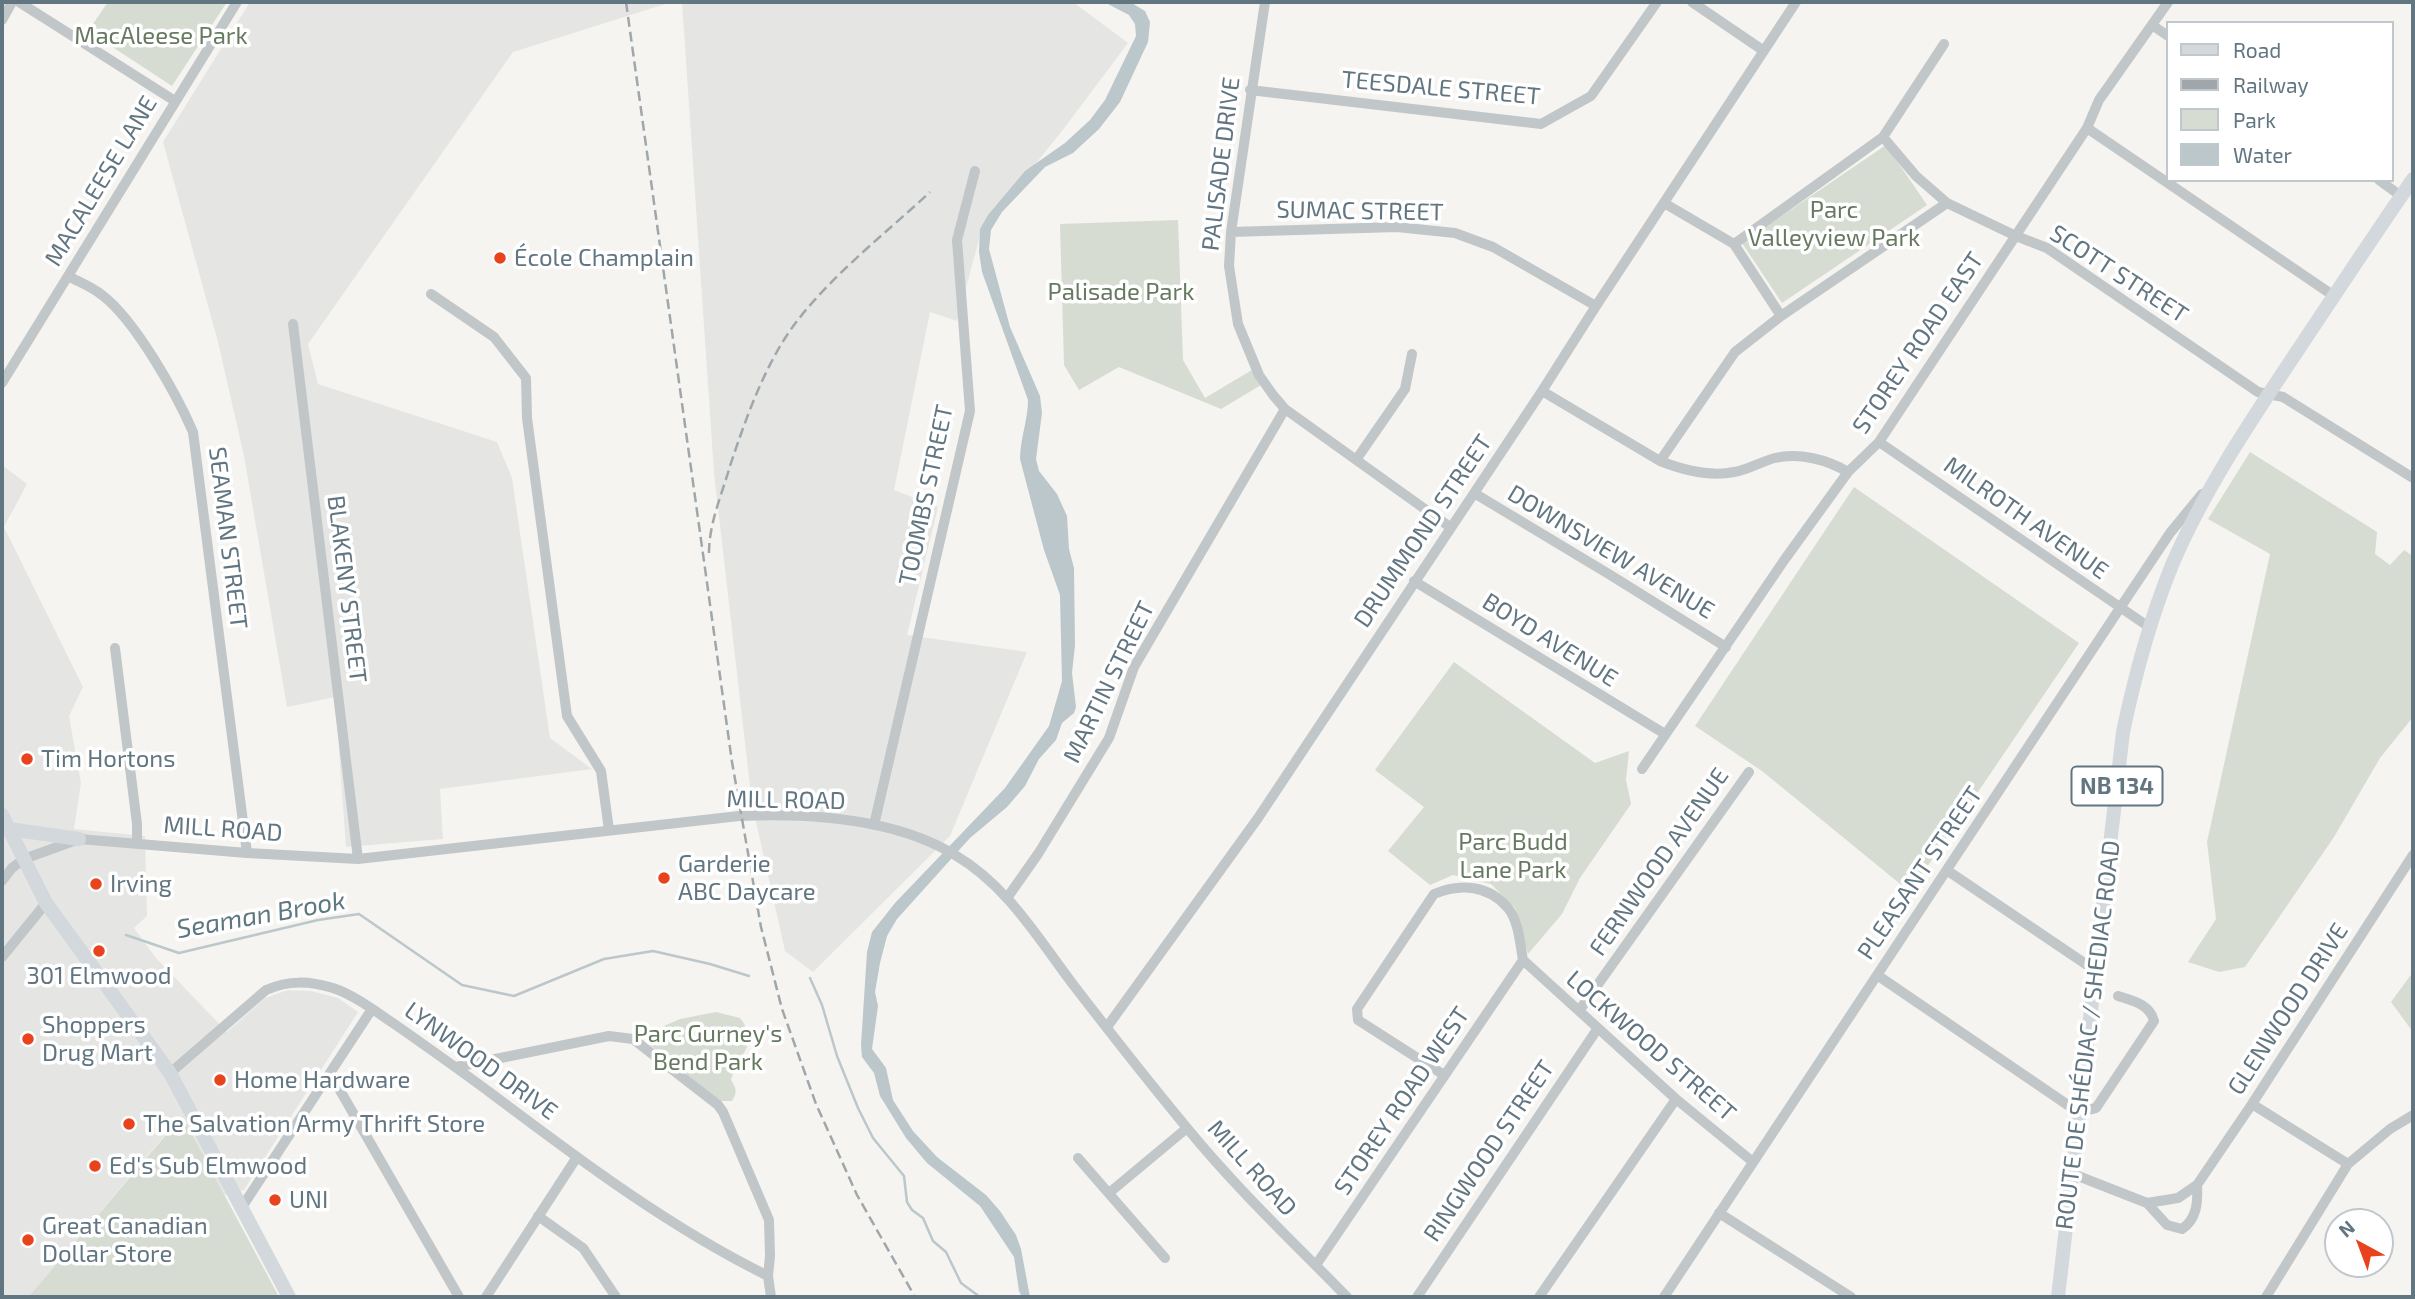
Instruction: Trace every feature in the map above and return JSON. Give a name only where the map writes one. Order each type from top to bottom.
[{"type":"main road","name":"ROUTE DE SHÉDIAC / SHEDIAC ROAD","points":[[2058,1297],[2123,732],[2149,627],[2172,565],[2216,476],[2413,179]]},
{"type":"main road","points":[[5,822],[79,839]]},
{"type":"main road","points":[[5,822],[46,904],[114,993],[170,1073],[289,1297]]},
{"type":"street","points":[[2,20],[12,2]]},
{"type":"street","points":[[19,2],[175,100]]},
{"type":"street","name":"MACALEESE LANE","points":[[2,383],[237,2]]},
{"type":"street","name":"PALISADE DRIVE","points":[[1265,2],[1231,232],[1229,266],[1238,324],[1259,375],[1285,409],[1450,527]]},
{"type":"street","name":"TEESDALE STREET","points":[[1250,90],[1541,124],[1591,96],[1657,2]]},
{"type":"street","points":[[1692,2],[1764,51]]},
{"type":"street","name":"DRUMMOND STREET","points":[[1107,1027],[1258,818],[1796,2]]},
{"type":"street","name":"STOREY ROAD EAST","points":[[1642,769],[1785,559],[1848,472],[1880,442],[2087,128],[2099,100],[2168,2]]},
{"type":"street","points":[[2152,26],[2166,35]]},
{"type":"street","points":[[1734,244],[1883,136],[1944,44]]},
{"type":"street","points":[[2087,128],[2166,182]]},
{"type":"street","name":"SCOTT STREET","points":[[1883,136],[1916,176],[1947,203],[2047,248],[2258,392],[2283,397],[2413,478]]},
{"type":"street","name":"TOOMBS STREET","points":[[874,825],[970,411],[957,240],[975,171]]},
{"type":"street","points":[[2166,182],[2334,296]]},
{"type":"street","points":[[2382,182],[2401,196]]},
{"type":"street","points":[[1664,202],[1734,244],[1781,316]]},
{"type":"street","points":[[1660,461],[1735,352],[1781,316],[1947,203]]},
{"type":"street","name":"SUMAC STREET","points":[[1231,232],[1397,227],[1455,233],[1493,247],[1595,306]]},
{"type":"street","name":"SEAMAN STREET","points":[[68,276],[102,295],[127,318],[181,404],[193,432],[247,853]]},
{"type":"street","points":[[431,294],[494,337],[526,378],[527,418],[567,716],[601,771],[610,830]]},
{"type":"street","name":"BLAKENY STREET","points":[[293,324],[358,859]]},
{"type":"street","points":[[1356,460],[1405,389],[1412,354]]},
{"type":"street","points":[[1542,391],[1660,461],[1680,468],[1704,472],[1734,472],[1778,457],[1812,457],[1848,472]]},
{"type":"street","name":"MARTIN STREET","points":[[1007,898],[1038,854],[1109,738],[1134,667],[1285,409]]},
{"type":"street","name":"MILROTH AVENUE","points":[[1880,442],[2149,627]]},
{"type":"street","name":"PLEASANT STREET","points":[[1664,1297],[2120,608],[2171,533],[2216,476]]},
{"type":"street","name":"DOWNSVIEW AVENUE","points":[[1474,493],[1726,647]]},
{"type":"street","name":"BOYD AVENUE","points":[[1414,582],[1665,734]]},
{"type":"street","points":[[115,648],[137,824],[137,844]]},
{"type":"street","name":"FERNWOOD AVENUE","points":[[1579,1011],[1749,772]]},
{"type":"street","name":"MILL ROAD","points":[[24,859],[79,839],[358,859],[761,815],[874,825],[932,843],[977,870],[1007,898],[1187,1128],[1252,1202],[1347,1297]]},
{"type":"street","name":"GLENWOOD DRIVE","points":[[2073,1174],[2147,1203],[2167,1225],[2182,1229],[2192,1221],[2197,1185],[2413,855]]},
{"type":"street","points":[[2,881],[12,868],[24,859]]},
{"type":"street","points":[[1948,871],[2096,971]]},
{"type":"street","points":[[1444,1075],[1358,1020],[1357,1009],[1434,894],[1451,887],[1474,887],[1493,895],[1509,909],[1518,931],[1523,960]]},
{"type":"street","points":[[2,957],[46,904]]},
{"type":"street","name":"LOCKWOOD STREET","points":[[1523,960],[1676,1099],[1752,1162]]},
{"type":"street","name":"STOREY ROAD WEST","points":[[1316,1265],[1523,960]]},
{"type":"street","points":[[1877,975],[2078,1112],[2096,1108],[2154,1021],[2151,1013],[2139,1003],[2118,996]]},
{"type":"street","name":"LYNWOOD DRIVE","points":[[170,1073],[266,990],[282,983],[306,981],[336,989],[372,1009],[456,1067],[577,1157],[723,1254],[768,1276]]},
{"type":"street","points":[[242,1207],[372,1009]]},
{"type":"street","name":"RINGWOOD STREET","points":[[1417,1297],[1598,1028]]},
{"type":"street","points":[[456,1067],[609,1036],[633,1039],[718,1105],[723,1112],[769,1220],[768,1276],[771,1297]]},
{"type":"street","points":[[330,1073],[459,1297]]},
{"type":"street","points":[[1539,1297],[1676,1099]]},
{"type":"street","points":[[2252,1104],[2348,1164]]},
{"type":"street","points":[[2266,1297],[2348,1164],[2390,1129],[2413,1115]]},
{"type":"street","points":[[1110,1193],[1187,1128]]},
{"type":"street","points":[[486,1297],[577,1157]]},
{"type":"street","points":[[1078,1158],[1165,1258]]},
{"type":"street","points":[[2147,1203],[2178,1198],[2197,1185]]},
{"type":"street","points":[[1719,1213],[1851,1297]]},
{"type":"street","points":[[538,1216],[583,1248],[615,1297]]},
{"type":"shaded area","points":[[250,2],[672,2],[513,52],[308,344],[318,384],[497,442],[512,478],[550,738],[592,769],[440,789],[443,839],[346,847],[335,697],[287,707],[244,456],[218,342],[163,142]]},
{"type":"shaded area","points":[[682,2],[1073,2],[1128,43],[981,232],[957,321],[930,312],[894,490],[938,507],[907,635],[1027,652],[950,836],[813,972],[785,951],[752,804],[714,473]]},
{"type":"shaded area","points":[[2,465],[27,484],[4,527],[83,687],[69,716],[81,783],[74,829],[145,836],[147,916],[134,928],[156,958],[227,1032],[265,998],[288,990],[311,991],[338,998],[358,1012],[244,1190],[224,1195],[181,1116],[30,1295],[32,1297],[2,1297]]},
{"type":"green space","name":"MacAleese Park","points":[[108,2],[227,2],[172,86],[88,31]]},
{"type":"green space","name":"Parc Valleyview Park","points":[[1886,145],[1927,205],[1782,303],[1742,243]]},
{"type":"green space","name":"Palisade Park","points":[[1178,220],[1183,360],[1205,398],[1252,370],[1261,385],[1221,409],[1119,367],[1079,390],[1064,365],[1060,224]]},
{"type":"green space","points":[[2250,452],[2377,532],[2375,554],[2390,565],[2404,550],[2413,556],[2413,717],[2380,758],[2334,837],[2245,967],[2219,972],[2188,962],[2216,919],[2207,842],[2270,554],[2208,519]]},
{"type":"green space","points":[[1854,487],[2079,643],[1910,892],[1762,771],[1695,726]]},
{"type":"green space","name":"Parc Budd Lane Park","points":[[1454,662],[1595,763],[1629,751],[1626,780],[1631,804],[1580,878],[1562,914],[1528,954],[1515,908],[1491,884],[1453,875],[1430,885],[1388,851],[1424,807],[1375,770]]},
{"type":"green space","points":[[2413,972],[2413,1032],[2391,1002]]},
{"type":"green space","name":"Parc Gurney's Bend Park","points":[[716,1012],[740,1018],[748,1035],[746,1049],[731,1080],[736,1091],[732,1101],[720,1101],[651,1046],[648,1033],[680,1019]]},
{"type":"green space","points":[[182,1116],[279,1297],[32,1297],[30,1295]]},
{"type":"water","points":[[1104,2],[1130,2],[1145,11],[1150,22],[1148,42],[1120,102],[1099,129],[1073,153],[1045,167],[1002,212],[991,230],[989,249],[1010,327],[1040,396],[1042,413],[1036,459],[1039,471],[1057,494],[1067,516],[1069,549],[1074,568],[1075,645],[1072,673],[1076,707],[1074,713],[1062,723],[1056,740],[1039,759],[1025,786],[1007,807],[970,838],[897,919],[887,936],[875,992],[878,1006],[872,1049],[886,1068],[893,1100],[913,1131],[937,1157],[986,1195],[1016,1235],[1030,1297],[1022,1297],[1014,1257],[980,1206],[927,1163],[906,1138],[880,1096],[874,1073],[862,1057],[861,1045],[867,952],[872,932],[895,903],[1005,788],[1049,726],[1062,681],[1060,595],[1044,550],[1020,459],[1028,400],[982,272],[980,229],[988,215],[1025,171],[1065,143],[1090,120],[1105,100],[1136,36],[1135,24],[1129,15]]},
{"type":"waterway","name":"Seaman Brook","points":[[126,935],[179,953],[318,920],[359,914],[462,985],[514,996],[604,959],[653,951],[749,976]]},
{"type":"waterway","name":"Seaman Brook","points":[[810,978],[858,1108],[873,1138],[904,1176],[907,1202],[912,1210],[923,1218],[933,1241],[946,1252],[961,1283],[980,1297]]},
{"type":"railway","points":[[626,2],[732,762],[761,927],[782,1009],[816,1104],[857,1195],[915,1297]]},
{"type":"railway","points":[[709,553],[714,520],[741,434],[759,388],[782,343],[812,302],[930,192]]},
{"type":"place","name":"École Champlain","points":[[500,258]]},
{"type":"place","name":"Tim Hortons","points":[[27,759]]},
{"type":"place","name":"Garderie ABC Daycare","points":[[664,878]]},
{"type":"place","name":"Irving","points":[[96,884]]},
{"type":"place","name":"301 Elmwood","points":[[99,951]]},
{"type":"place","name":"Shoppers Drug Mart","points":[[28,1039]]},
{"type":"place","name":"Home Hardware","points":[[220,1080]]},
{"type":"place","name":"The Salvation Army Thrift Store","points":[[129,1124]]},
{"type":"place","name":"Ed's Sub Elmwood","points":[[95,1166]]},
{"type":"place","name":"UNI","points":[[275,1200]]},
{"type":"place","name":"Great Canadian Dollar Store","points":[[28,1240]]}]
